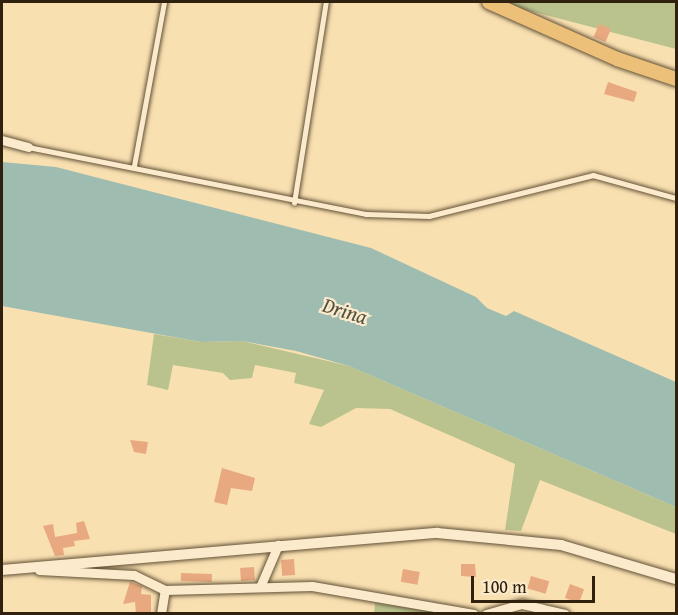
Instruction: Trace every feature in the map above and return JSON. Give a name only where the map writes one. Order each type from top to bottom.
[{"type":"main road","points":[[489,2],[617,59],[676,79]]},
{"type":"street","points":[[2,140],[28,147]]},
{"type":"street","points":[[2,570],[401,535],[499,536],[561,544],[676,579]]},
{"type":"street","points":[[260,587],[278,545]]},
{"type":"street","points":[[35,567],[134,575],[165,590],[312,586],[474,614]]},
{"type":"street","points":[[162,614],[165,590]]},
{"type":"street","points":[[486,614],[522,604],[565,614]]},
{"type":"lane","points":[[134,166],[164,2]]},
{"type":"lane","points":[[294,203],[326,2]]},
{"type":"lane","points":[[28,147],[134,166],[294,203],[366,214],[429,216],[593,175],[676,198]]},
{"type":"green space","points":[[496,2],[676,2],[676,49]]},
{"type":"green space","points":[[154,334],[201,342],[242,341],[349,366],[676,507],[676,534],[540,480],[521,531],[505,530],[515,464],[390,409],[356,408],[321,427],[309,424],[324,390],[294,383],[296,373],[255,365],[252,378],[230,380],[223,373],[173,365],[168,390],[147,385]]},
{"type":"green space","points":[[375,603],[446,613],[374,614]]},
{"type":"water","name":"Drina","points":[[2,162],[56,167],[371,248],[476,297],[487,308],[506,316],[514,311],[676,382],[676,507],[349,366],[296,351],[242,341],[201,342],[2,306]]},
{"type":"building","points":[[599,24],[611,29],[605,42],[594,37]]},
{"type":"building","points":[[608,82],[637,92],[634,102],[604,94]]},
{"type":"building","points":[[130,440],[148,442],[146,454],[134,452]]},
{"type":"building","points":[[222,468],[255,478],[252,491],[231,488],[227,505],[214,502]]},
{"type":"building","points":[[84,521],[90,539],[74,541],[75,546],[63,548],[64,555],[55,556],[43,526],[53,524],[55,537],[77,533],[76,523]]},
{"type":"building","points":[[294,559],[295,575],[282,576],[281,560]]},
{"type":"building","points":[[461,564],[475,564],[476,577],[461,576]]},
{"type":"building","points":[[254,567],[255,580],[241,581],[240,568]]},
{"type":"building","points":[[403,569],[420,572],[417,585],[401,582]]},
{"type":"building","points":[[181,573],[212,574],[212,582],[181,581]]},
{"type":"building","points":[[531,576],[549,581],[546,594],[527,588]]},
{"type":"building","points":[[130,582],[142,586],[141,594],[151,595],[151,614],[136,614],[135,602],[123,604]]},
{"type":"building","points":[[570,584],[584,589],[579,603],[565,598]]}]
